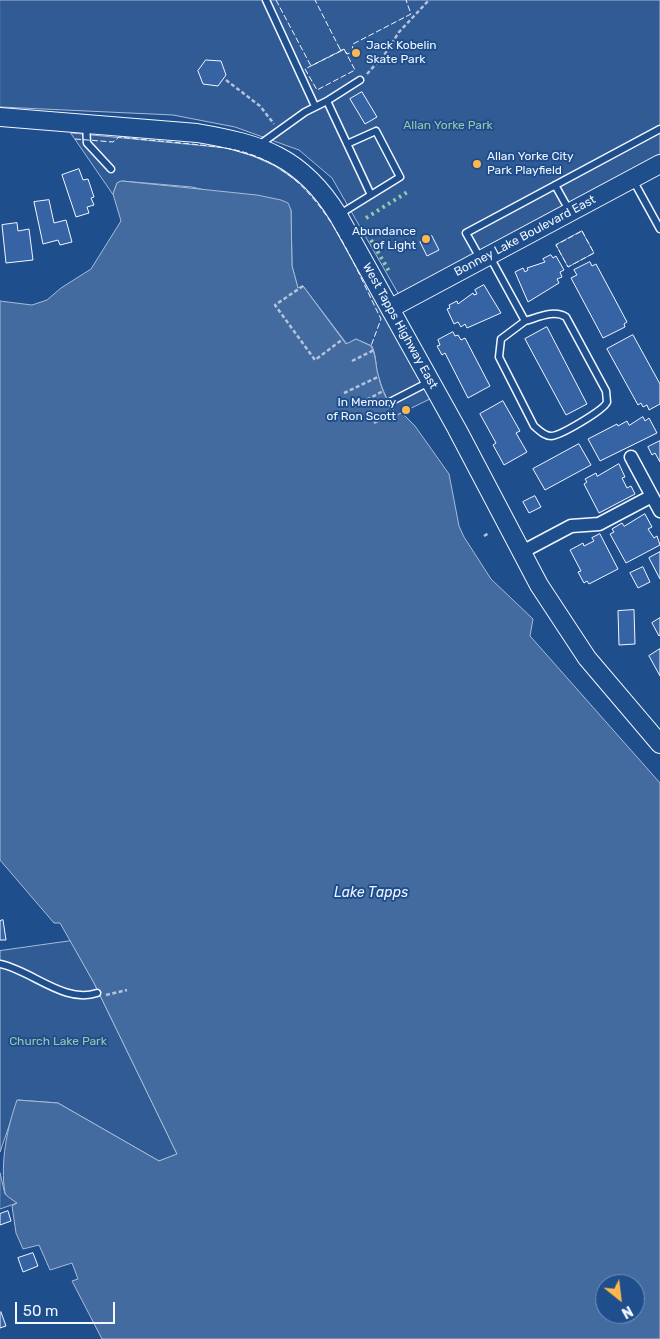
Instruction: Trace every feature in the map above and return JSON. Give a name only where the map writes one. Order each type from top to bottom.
[{"type":"street","name":"West Tapps Highway East","points":[[0,117],[198,133],[256,147],[278,156],[308,175],[319,186],[338,215],[391,308],[539,585],[587,658],[660,744]]},
{"type":"street","name":"Bonney Lake Boulevard East","points":[[391,308],[660,164]]},
{"type":"street","points":[[631,457],[660,511]]},
{"type":"street","points":[[522,552],[571,526],[599,524],[652,496]]},
{"type":"lane","points":[[266,0],[315,106]]},
{"type":"lane","points":[[256,147],[315,106],[360,80]]},
{"type":"lane","points":[[327,100],[371,195]]},
{"type":"lane","points":[[86,124],[87,143],[111,169]]},
{"type":"lane","points":[[524,321],[485,258],[466,233],[660,129]]},
{"type":"lane","points":[[338,215],[400,177],[376,131],[347,144]]},
{"type":"lane","points":[[633,179],[660,229]]},
{"type":"lane","points":[[555,185],[570,212]]},
{"type":"lane","points":[[552,313],[566,317],[606,391],[607,402],[601,410],[554,435],[543,434],[534,426],[499,357],[501,339],[524,321],[552,313]]},
{"type":"lane","points":[[390,402],[430,381]]},
{"type":"lane","points":[[0,964],[22,971],[48,985],[69,992],[98,995]]},
{"type":"path","points":[[360,80],[371,71],[399,32],[429,0]]},
{"type":"path","points":[[226,80],[260,106],[279,130]]},
{"type":"path","points":[[303,286],[274,305],[315,360],[342,339]]},
{"type":"path","points":[[352,361],[374,350]]},
{"type":"path","points":[[344,393],[378,377]]},
{"type":"path","points":[[361,402],[383,391]]},
{"type":"path","points":[[374,423],[395,412]]},
{"type":"path","points":[[484,536],[489,533]]},
{"type":"path","points":[[98,995],[127,990]]},
{"type":"green space","name":"Allan Yorke Park","points":[[0,0],[660,0],[660,156],[399,295],[332,178],[299,150],[235,127],[173,115],[0,107]]},
{"type":"green space","points":[[71,133],[227,148],[253,156],[275,166],[304,186],[322,206],[339,234],[432,398],[397,415],[382,388],[372,346],[356,339],[347,344],[303,286],[298,288],[292,266],[291,210],[192,187],[122,181],[117,183],[113,194]]},
{"type":"green space","points":[[582,231],[594,253],[568,267],[556,245]]},
{"type":"green space","name":"Church Lake Park","points":[[71,941],[94,983],[177,1154],[159,1161],[58,1103],[18,1100],[0,1152],[0,951]]},
{"type":"green space","points":[[0,1173],[5,1194],[17,1203],[0,1209]]},
{"type":"water","name":"Lake Tapps","points":[[122,181],[257,195],[288,203],[291,210],[292,266],[298,288],[303,286],[346,344],[356,339],[371,346],[382,388],[391,407],[397,415],[402,413],[415,426],[449,474],[459,526],[491,579],[533,619],[530,636],[660,783],[660,1339],[102,1339],[72,1281],[78,1279],[72,1263],[50,1270],[39,1245],[23,1249],[16,1233],[12,1206],[17,1203],[5,1193],[3,1170],[5,1146],[17,1100],[58,1103],[159,1161],[177,1154],[94,983],[60,923],[54,923],[0,860],[0,301],[32,305],[47,300],[61,288],[91,269],[121,221],[113,194],[117,183]]},
{"type":"building","points":[[206,60],[221,61],[226,75],[218,86],[203,84],[198,71]]},
{"type":"building","points":[[362,92],[377,117],[365,124],[350,99]]},
{"type":"building","points":[[79,169],[83,180],[88,179],[94,197],[91,198],[94,205],[87,207],[89,213],[76,217],[62,175]]},
{"type":"building","points":[[49,200],[54,223],[66,220],[72,242],[60,245],[58,240],[43,244],[34,202]]},
{"type":"building","points":[[17,223],[18,231],[29,229],[33,260],[6,263],[2,225]]},
{"type":"building","points":[[432,236],[439,250],[427,256],[420,242]]},
{"type":"building","points":[[551,255],[553,258],[556,256],[564,270],[560,272],[562,277],[557,279],[559,283],[528,302],[515,272],[523,268],[525,272],[528,270],[527,268],[545,262],[543,259]]},
{"type":"building","points":[[590,262],[592,266],[596,264],[627,322],[624,324],[625,327],[603,338],[571,278],[577,275],[574,270]]},
{"type":"building","points":[[484,285],[501,313],[467,328],[465,324],[461,327],[458,322],[454,324],[447,309],[450,308],[449,305],[457,301],[458,304],[473,293],[474,295],[477,294],[475,290]]},
{"type":"building","points":[[547,327],[587,404],[566,415],[525,339]]},
{"type":"building","points":[[453,332],[461,340],[465,338],[490,386],[468,398],[445,353],[442,355],[437,346],[440,345],[438,340]]},
{"type":"building","points":[[633,335],[660,384],[660,404],[649,410],[647,405],[643,407],[641,403],[638,405],[607,349]]},
{"type":"building","points":[[503,401],[520,431],[516,433],[527,452],[504,465],[493,445],[496,443],[480,414]]},
{"type":"building","points":[[643,417],[645,421],[649,418],[657,433],[600,461],[588,439],[617,424],[618,426],[627,421],[629,425]]},
{"type":"building","points":[[660,441],[660,462],[655,453],[652,455],[648,447]]},
{"type":"building","points":[[579,444],[591,465],[545,490],[533,469]]},
{"type":"building","points":[[619,464],[625,477],[622,478],[627,488],[631,486],[635,494],[599,513],[584,484],[587,482],[585,479],[596,473],[597,476]]},
{"type":"building","points":[[535,496],[541,507],[529,513],[523,502]]},
{"type":"building","points":[[645,514],[652,527],[648,529],[654,538],[657,536],[660,545],[626,563],[610,534],[614,532],[612,529],[622,523],[624,526]]},
{"type":"building","points":[[600,534],[618,569],[589,584],[587,581],[584,583],[578,572],[581,571],[570,550],[583,543],[584,546],[594,541],[592,538]]},
{"type":"building","points":[[660,552],[660,579],[649,558]]},
{"type":"building","points":[[643,567],[650,582],[638,588],[630,573]]},
{"type":"building","points":[[634,610],[635,644],[619,645],[618,611]]},
{"type":"building","points":[[660,618],[660,635],[659,636],[652,623]]},
{"type":"building","points":[[660,649],[660,676],[649,656]]},
{"type":"building","points":[[3,920],[6,940],[0,940],[0,921]]},
{"type":"building","points":[[8,1211],[11,1221],[0,1225],[0,1214]]},
{"type":"building","points":[[33,1253],[38,1266],[23,1272],[18,1258]]},
{"type":"building","points":[[0,1313],[6,1326],[0,1328]]},
{"type":"hedge","points":[[366,218],[409,191]]},
{"type":"hedge","points":[[371,240],[390,273]]},
{"type":"fence","points":[[276,0],[311,66],[341,51],[315,0]]},
{"type":"fence","points":[[340,49],[341,51],[344,49],[347,54],[352,52],[353,44],[411,14],[406,0]]},
{"type":"fence","points":[[344,49],[355,70],[317,90],[305,69],[344,49]]},
{"type":"fence","points":[[75,139],[113,142],[119,137],[225,148],[256,156],[283,170],[305,189],[324,212],[354,264],[381,319],[371,346]]},
{"type":"fence","points":[[582,231],[594,253],[568,267],[556,245],[582,231]]},
{"type":"place","name":"Jack Kobelin Skate Park","points":[[356,53]]},
{"type":"place","name":"Allan Yorke City Park Playfield","points":[[477,164]]},
{"type":"place","name":"Abundance of Light","points":[[426,239]]},
{"type":"place","name":"In Memory of Ron Scott","points":[[406,410]]}]
